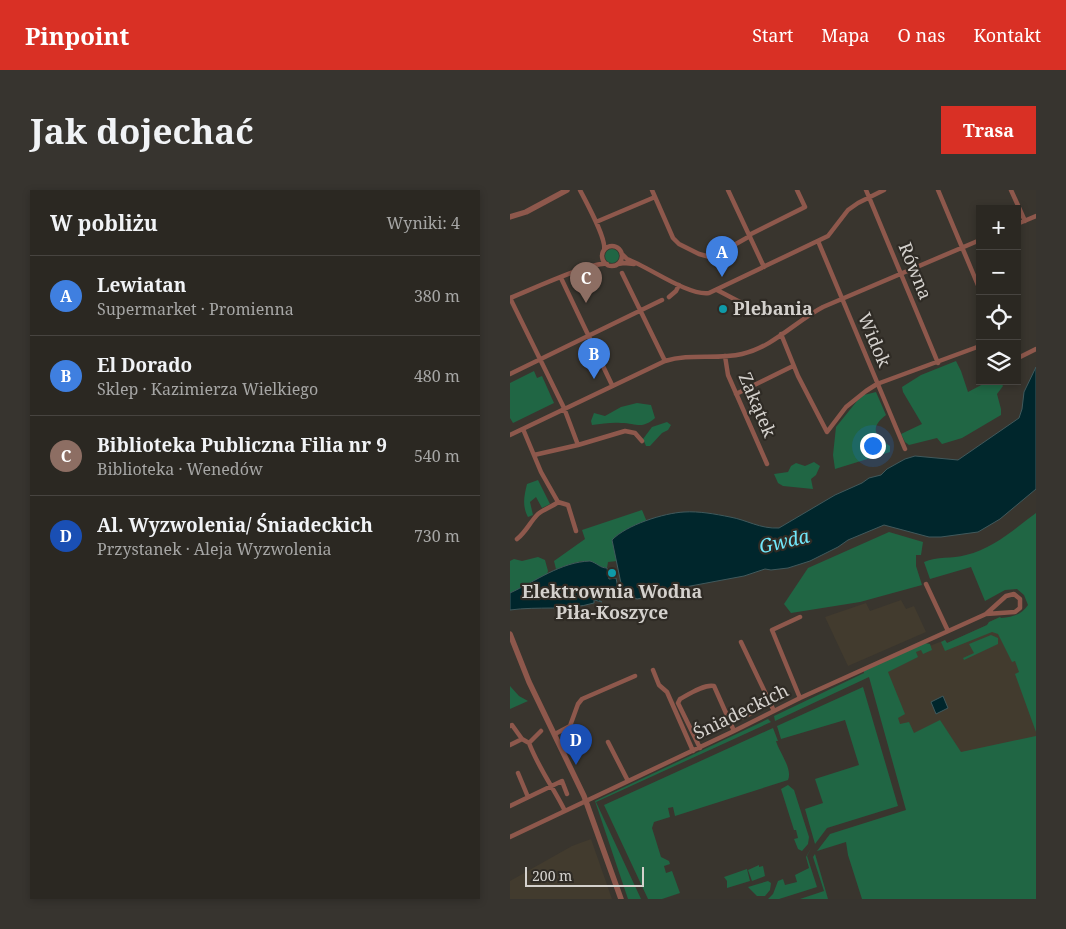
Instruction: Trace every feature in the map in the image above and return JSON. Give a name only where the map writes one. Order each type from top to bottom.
[{"type":"street","points":[[510,217],[526,212],[567,190]]},
{"type":"street","points":[[580,190],[605,244],[603,259],[607,264]]},
{"type":"street","points":[[652,190],[673,238],[678,244],[706,257],[717,255],[750,235],[805,207],[797,190]]},
{"type":"street","points":[[728,190],[764,267]]},
{"type":"street","name":"Równa","points":[[866,190],[938,362]]},
{"type":"street","points":[[600,231],[614,246],[619,248],[625,258],[699,293],[706,293],[717,290],[828,236],[848,210],[884,190]]},
{"type":"street","points":[[938,190],[976,281]]},
{"type":"street","points":[[1011,190],[1024,221]]},
{"type":"street","points":[[596,222],[655,198]]},
{"type":"street","points":[[1021,222],[1036,216]]},
{"type":"street","name":"Widok","points":[[818,241],[905,449]]},
{"type":"street","points":[[510,435],[665,361],[681,357],[725,356],[750,352],[766,344],[806,317],[842,299],[976,242]]},
{"type":"street","points":[[587,267],[599,259],[610,246],[614,246]]},
{"type":"street","points":[[617,264],[621,260],[622,254]]},
{"type":"street","points":[[578,445],[564,408],[510,298],[587,267],[602,263],[612,265],[624,263],[638,264]]},
{"type":"street","points":[[622,273],[665,361]]},
{"type":"street","points":[[561,278],[612,385]]},
{"type":"street","points":[[668,297],[676,291],[679,284]]},
{"type":"street","points":[[717,290],[761,313]]},
{"type":"street","points":[[510,374],[662,300]]},
{"type":"street","points":[[510,314],[517,311]]},
{"type":"street","points":[[781,334],[793,366],[816,414],[827,432],[846,407],[877,384],[976,348]]},
{"type":"street","points":[[1021,357],[1036,349]]},
{"type":"street","name":"Zakątek","points":[[725,356],[726,370],[767,464]]},
{"type":"street","points":[[736,394],[793,366]]},
{"type":"street","points":[[523,428],[556,499],[558,502],[568,504],[576,530]]},
{"type":"street","points":[[534,455],[578,445],[625,431],[634,433],[642,441]]},
{"type":"street","points":[[517,539],[538,515],[558,502]]},
{"type":"street","points":[[926,584],[948,631]]},
{"type":"street","points":[[1014,594],[1020,600],[1020,608],[1015,612],[986,614],[1007,595],[1014,594]]},
{"type":"street","name":"Śniadeckich","points":[[510,837],[700,748],[800,698],[986,614]]},
{"type":"street","points":[[800,617],[772,630],[800,698]]},
{"type":"street","points":[[510,634],[529,682],[586,801],[621,899]]},
{"type":"street","points":[[741,642],[774,711]]},
{"type":"street","points":[[653,670],[659,685],[667,692],[693,750]]},
{"type":"street","points":[[555,734],[570,726],[578,704],[582,699],[635,676]]},
{"type":"street","points":[[700,748],[678,702],[681,698],[693,692],[709,685],[714,686],[734,731]]},
{"type":"street","points":[[696,739],[754,712]]},
{"type":"street","points":[[510,726],[512,725],[522,739],[529,743],[544,775],[556,792],[565,811]]},
{"type":"street","points":[[529,743],[541,731]]},
{"type":"street","points":[[510,745],[522,739]]},
{"type":"street","points":[[608,742],[628,781]]},
{"type":"street","points":[[518,773],[528,797]]},
{"type":"street","points":[[510,806],[562,782],[567,794]]},
{"type":"shaded area","points":[[901,600],[906,609],[914,606],[926,632],[848,666],[825,617],[866,603],[870,611]]},
{"type":"shaded area","points":[[1000,617],[1036,714],[1036,742],[911,770],[873,668],[945,640],[947,643]]},
{"type":"shaded area","points":[[591,839],[612,899],[510,899],[510,881],[572,846]]},
{"type":"green space","points":[[609,249],[615,249],[619,256],[615,263],[609,263],[605,259],[605,253]]},
{"type":"green space","points":[[956,361],[968,392],[981,385],[1002,385],[997,394],[1001,415],[962,438],[942,444],[937,438],[909,445],[901,434],[922,424],[902,387],[921,375]]},
{"type":"green space","points":[[534,371],[537,378],[542,376],[554,403],[513,423],[510,418],[510,383]]},
{"type":"green space","points":[[876,392],[886,415],[877,424],[876,432],[890,446],[890,452],[835,469],[833,455],[836,427],[857,401],[864,395]]},
{"type":"green space","points":[[637,403],[651,405],[655,418],[642,425],[614,423],[592,425],[591,421],[594,413],[605,416],[621,407]]},
{"type":"green space","points":[[667,422],[671,425],[668,430],[662,433],[650,446],[646,446],[643,439],[652,427]]},
{"type":"green space","points":[[814,462],[820,466],[816,475],[811,479],[813,489],[783,486],[778,483],[774,474],[788,472],[791,466],[796,463],[805,466]]},
{"type":"green space","points":[[538,480],[550,504],[542,508],[536,497],[530,502],[533,515],[528,517],[524,501],[527,484]]},
{"type":"green space","points":[[642,510],[647,522],[624,531],[612,540],[617,561],[608,562],[607,568],[592,562],[583,561],[556,569],[554,561],[585,539],[582,530]]},
{"type":"green space","points":[[1036,513],[1036,732],[1015,674],[1019,672],[1015,661],[1012,662],[998,634],[992,632],[945,651],[941,642],[945,640],[947,643],[1000,617],[1009,617],[1020,613],[1028,605],[1024,595],[1017,589],[1005,590],[985,601],[971,567],[930,579],[924,562],[966,555],[986,548]]},
{"type":"green space","points":[[889,532],[923,542],[921,555],[916,555],[916,566],[922,585],[860,602],[791,613],[784,604],[808,568]]},
{"type":"green space","points":[[538,557],[545,560],[547,574],[510,593],[510,561],[514,559],[522,561]]},
{"type":"green space","points":[[991,635],[998,638],[998,644],[964,660],[963,658],[974,653],[969,644]]},
{"type":"green space","points":[[925,643],[930,644],[932,650],[923,654],[921,650],[916,652],[918,657],[888,672],[905,714],[898,718],[900,724],[909,722],[914,733],[940,720],[961,752],[1036,736],[1036,899],[862,899],[848,855],[846,842],[817,851],[830,834],[906,810],[869,677],[775,721],[774,716]]},
{"type":"green space","points":[[510,686],[519,696],[528,701],[510,709]]},
{"type":"green space","points":[[863,687],[898,806],[827,828],[815,844],[805,809],[823,803],[815,779],[859,765],[845,720],[781,739],[777,726]]},
{"type":"green space","points":[[768,719],[771,722],[596,802],[641,899],[628,899],[595,801]]},
{"type":"green space","points":[[773,728],[778,741],[776,741],[789,771],[788,780],[675,816],[673,807],[668,808],[670,817],[654,822],[652,828],[661,857],[669,861],[670,864],[664,866],[666,873],[672,871],[680,893],[662,899],[648,899],[604,805]]},
{"type":"green space","points":[[788,785],[794,790],[809,837],[808,844],[802,851],[798,849],[794,839],[798,838],[796,830],[794,830],[781,789]]},
{"type":"green space","points":[[811,848],[807,856],[817,887],[779,899],[768,899],[773,894],[778,881],[783,879],[785,885],[797,882],[795,875],[809,868],[806,857]]},
{"type":"green space","points":[[815,854],[828,899],[800,899],[824,891],[813,857]]},
{"type":"green space","points":[[759,865],[759,867],[763,866],[765,876],[752,881],[748,870]]},
{"type":"green space","points":[[747,869],[750,881],[727,888],[727,881],[724,877]]},
{"type":"green space","points":[[768,881],[771,883],[770,890],[765,896],[757,896],[748,887]]},
{"type":"water","name":"Gwda","points":[[1036,367],[1036,489],[1000,519],[978,532],[929,537],[884,525],[848,540],[810,561],[788,568],[765,569],[744,576],[653,593],[651,596],[637,599],[623,593],[612,540],[626,529],[656,517],[690,512],[736,518],[760,526],[779,528],[835,495],[869,478],[881,475],[887,469],[905,459],[915,456],[958,460],[1019,418],[1024,392]]},
{"type":"water","points":[[590,561],[607,568],[609,579],[616,578],[619,593],[600,597],[599,600],[602,602],[594,600],[594,603],[584,605],[563,608],[510,610],[510,593],[559,568]]},
{"type":"water","points":[[943,696],[948,708],[936,714],[931,702]]},
{"type":"place","name":"Lewiatan","points":[[722,277]]},
{"type":"place","name":"Biblioteka Publiczna Filia nr 9","points":[[586,303]]},
{"type":"place","name":"Plebania","points":[[723,309]]},
{"type":"place","name":"El Dorado","points":[[594,379]]},
{"type":"place","name":"Elektrownia Wodna Piła-Koszyce","points":[[612,573]]},
{"type":"place","name":"Al. Wyzwolenia/ Śniadeckich","points":[[576,765]]}]
